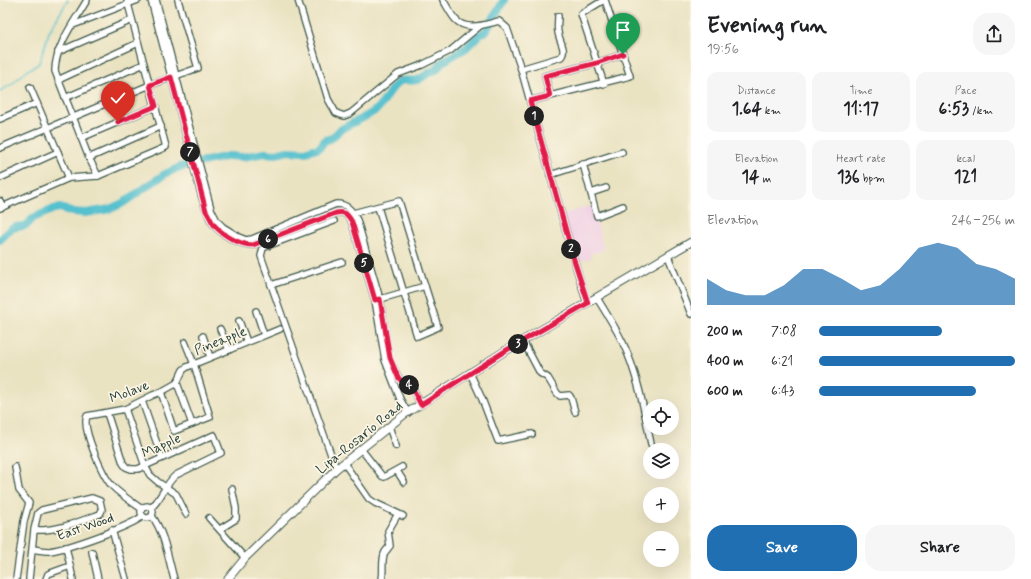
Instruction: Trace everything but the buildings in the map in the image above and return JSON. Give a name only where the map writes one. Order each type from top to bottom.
[{"type":"main road","name":"Lipa-Rosario Road","points":[[228,579],[245,558],[336,469],[408,413],[523,341],[691,242]]},
{"type":"street","points":[[87,0],[58,52],[55,63],[55,71],[80,138],[98,176]]},
{"type":"street","points":[[73,26],[127,2],[138,0]]},
{"type":"street","points":[[151,0],[174,76]]},
{"type":"street","points":[[156,0],[206,211],[213,224],[220,231],[245,245],[253,245],[336,213],[342,212],[348,215],[352,222],[378,300],[385,360],[400,399],[408,413]]},
{"type":"street","points":[[0,148],[150,85],[198,68],[178,0]]},
{"type":"street","points":[[298,0],[328,99],[336,113],[344,116],[351,113],[398,74],[422,65],[450,50],[483,26],[499,21],[507,28],[521,69],[575,263],[588,303]]},
{"type":"street","points":[[443,0],[455,20],[470,26],[483,26]]},
{"type":"street","points":[[530,101],[604,84],[630,76],[605,0],[581,14],[604,84]]},
{"type":"street","points":[[0,200],[1,208],[70,178],[98,176],[166,147],[127,2]]},
{"type":"street","points":[[521,69],[561,57],[563,55],[558,32],[558,16]]},
{"type":"street","points":[[58,52],[132,20]]},
{"type":"street","points":[[58,80],[138,43]]},
{"type":"street","points":[[550,96],[545,76],[597,63],[623,54]]},
{"type":"street","points":[[65,98],[144,64]]},
{"type":"street","points":[[30,87],[70,178]]},
{"type":"street","points":[[0,119],[37,103]]},
{"type":"street","points":[[80,138],[156,106]]},
{"type":"street","points":[[89,158],[161,126]]},
{"type":"street","points":[[0,178],[58,152]]},
{"type":"street","points":[[550,175],[622,152]]},
{"type":"street","points":[[583,164],[597,216],[623,206]]},
{"type":"street","points":[[197,169],[211,209],[217,221],[223,227],[246,240],[252,239],[336,204],[347,206],[357,220],[378,300],[390,358],[398,377],[402,382],[412,388],[421,405]]},
{"type":"street","points":[[591,193],[606,188]]},
{"type":"street","points":[[353,213],[399,201],[438,327],[417,336],[378,207]]},
{"type":"street","points":[[334,221],[264,248],[262,252],[262,260],[336,469]]},
{"type":"street","points":[[668,256],[691,314]]},
{"type":"street","points":[[271,285],[342,262]]},
{"type":"street","points":[[378,300],[425,286]]},
{"type":"street","points":[[597,298],[623,343],[635,374],[651,443]]},
{"type":"street","points":[[256,311],[264,335]]},
{"type":"street","points":[[239,321],[247,342]]},
{"type":"street","points":[[220,329],[229,350]]},
{"type":"street","name":"Pineapple","points":[[177,383],[183,370],[187,366],[280,329]]},
{"type":"street","points":[[203,336],[210,357]]},
{"type":"street","points":[[523,341],[540,373],[548,378],[557,393],[560,396],[569,395],[575,412]]},
{"type":"street","points":[[161,392],[174,431],[210,417],[194,364],[185,342]]},
{"type":"street","points":[[470,374],[482,399],[498,441],[532,434]]},
{"type":"street","points":[[396,386],[402,382]]},
{"type":"street","points":[[177,383],[192,424]]},
{"type":"street","name":"Molave","points":[[142,509],[112,485],[103,472],[94,452],[86,426],[86,419],[87,416],[125,409],[177,383]]},
{"type":"street","points":[[142,401],[162,458]]},
{"type":"street","points":[[125,409],[145,466],[150,475],[176,494],[186,514]]},
{"type":"street","name":"Mapple","points":[[107,412],[123,463],[126,467],[131,469],[145,466],[214,435],[221,453],[176,475],[171,479],[166,488]]},
{"type":"street","points":[[389,427],[396,446]]},
{"type":"street","points":[[362,449],[382,476],[386,476],[399,469],[404,482]]},
{"type":"street","points":[[344,463],[369,499],[400,515],[388,530],[390,546],[385,552],[383,559],[384,572],[382,579]]},
{"type":"street","points":[[15,467],[19,490],[29,503],[24,521],[16,579]]},
{"type":"street","points":[[151,508],[160,499],[166,488]]},
{"type":"street","points":[[220,529],[236,519],[236,508],[232,489]]},
{"type":"street","points":[[29,579],[34,530],[37,516],[40,511],[92,498],[100,501],[102,510],[100,514],[46,531],[34,530]]},
{"type":"street","points":[[151,508],[146,506],[141,511],[143,516],[147,518],[152,516]]},
{"type":"street","points":[[151,508],[153,510],[152,516],[162,534],[174,579]]},
{"type":"street","name":"East Wood","points":[[33,549],[46,551],[66,547],[112,530],[143,516]]},
{"type":"street","points":[[209,518],[245,558]]},
{"type":"street","points":[[112,530],[126,579]]},
{"type":"street","points":[[66,547],[72,579]]},
{"type":"street","points":[[92,552],[98,579]]},
{"type":"street","points":[[46,579],[48,574],[70,566]]},
{"type":"shaded area","points":[[592,205],[604,250],[590,254],[591,258],[576,262],[562,215]]},
{"type":"waterway","points":[[0,91],[12,84],[40,61],[49,32],[68,0]]},
{"type":"waterway","points":[[0,240],[11,229],[24,226],[33,218],[54,209],[60,208],[72,212],[86,213],[110,209],[123,203],[165,174],[180,167],[229,156],[242,157],[265,153],[276,154],[288,151],[306,152],[317,149],[325,140],[332,138],[340,130],[376,110],[393,87],[399,82],[403,80],[420,79],[436,70],[442,62],[466,48],[479,35],[486,31],[504,0]]},
{"type":"route","points":[[118,122],[156,106],[150,85],[171,77],[206,211],[213,224],[220,231],[239,243],[253,245],[336,213],[342,212],[348,215],[352,222],[375,300],[380,299],[383,313],[386,346],[390,358],[398,377],[402,382],[412,388],[421,405],[505,351],[588,303],[575,263],[530,101],[550,96],[545,76],[597,63],[623,54]]}]
